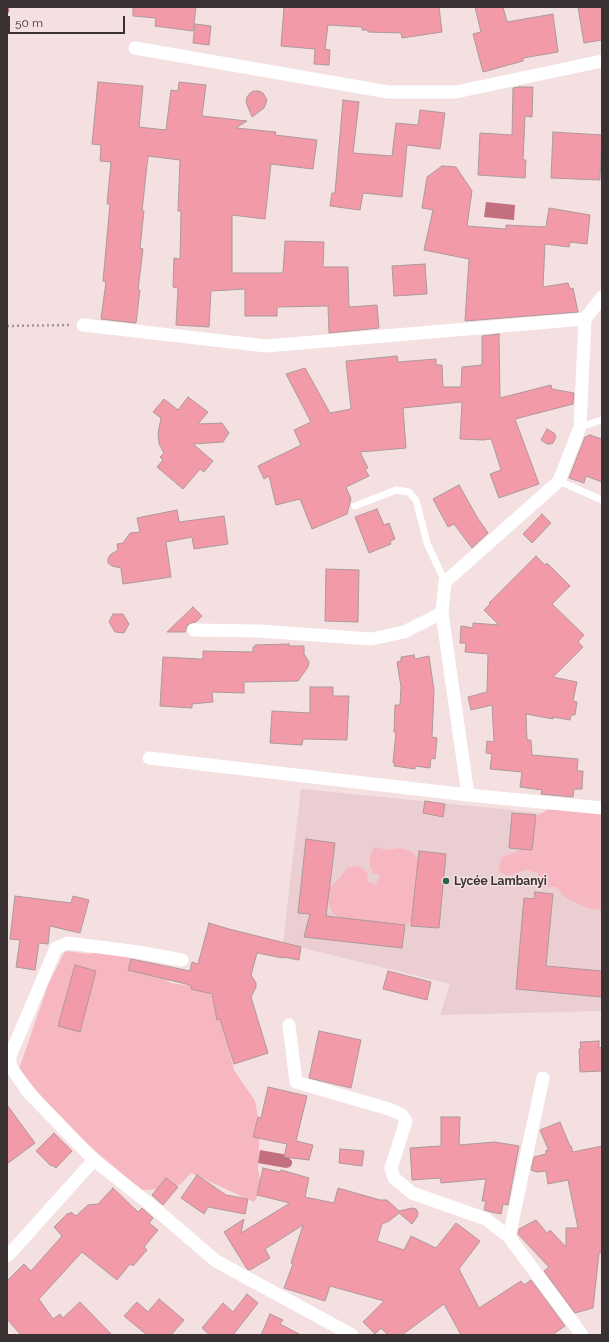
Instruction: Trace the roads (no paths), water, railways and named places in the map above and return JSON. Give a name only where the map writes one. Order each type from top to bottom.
[{"type":"street","points":[[135,48],[388,92],[456,92],[602,61]]},
{"type":"street","points":[[468,795],[442,613],[445,582],[560,481],[580,427],[585,319],[602,297]]},
{"type":"street","points":[[83,325],[266,346],[585,319]]},
{"type":"street","points":[[194,630],[259,631],[371,639],[404,632],[442,613]]},
{"type":"street","points":[[149,758],[468,795],[602,808]]},
{"type":"street","points":[[182,960],[138,952],[68,943],[56,948],[10,1056],[10,1066],[29,1093],[94,1160],[152,1206],[216,1261],[352,1335]]},
{"type":"street","points":[[289,1024],[296,1082],[392,1110],[402,1115],[406,1121],[391,1168],[394,1178],[412,1193],[486,1219],[509,1237],[582,1335]]},
{"type":"street","points":[[509,1237],[543,1078]]},
{"type":"street","points":[[7,1256],[94,1160]]},
{"type":"lane","points":[[580,427],[602,420]]},
{"type":"lane","points":[[560,481],[602,500]]},
{"type":"lane","points":[[355,506],[396,490],[409,492],[416,500],[427,543],[445,582]]},
{"type":"place","name":"Lycée Lambanyi","points":[[446,881]]}]
